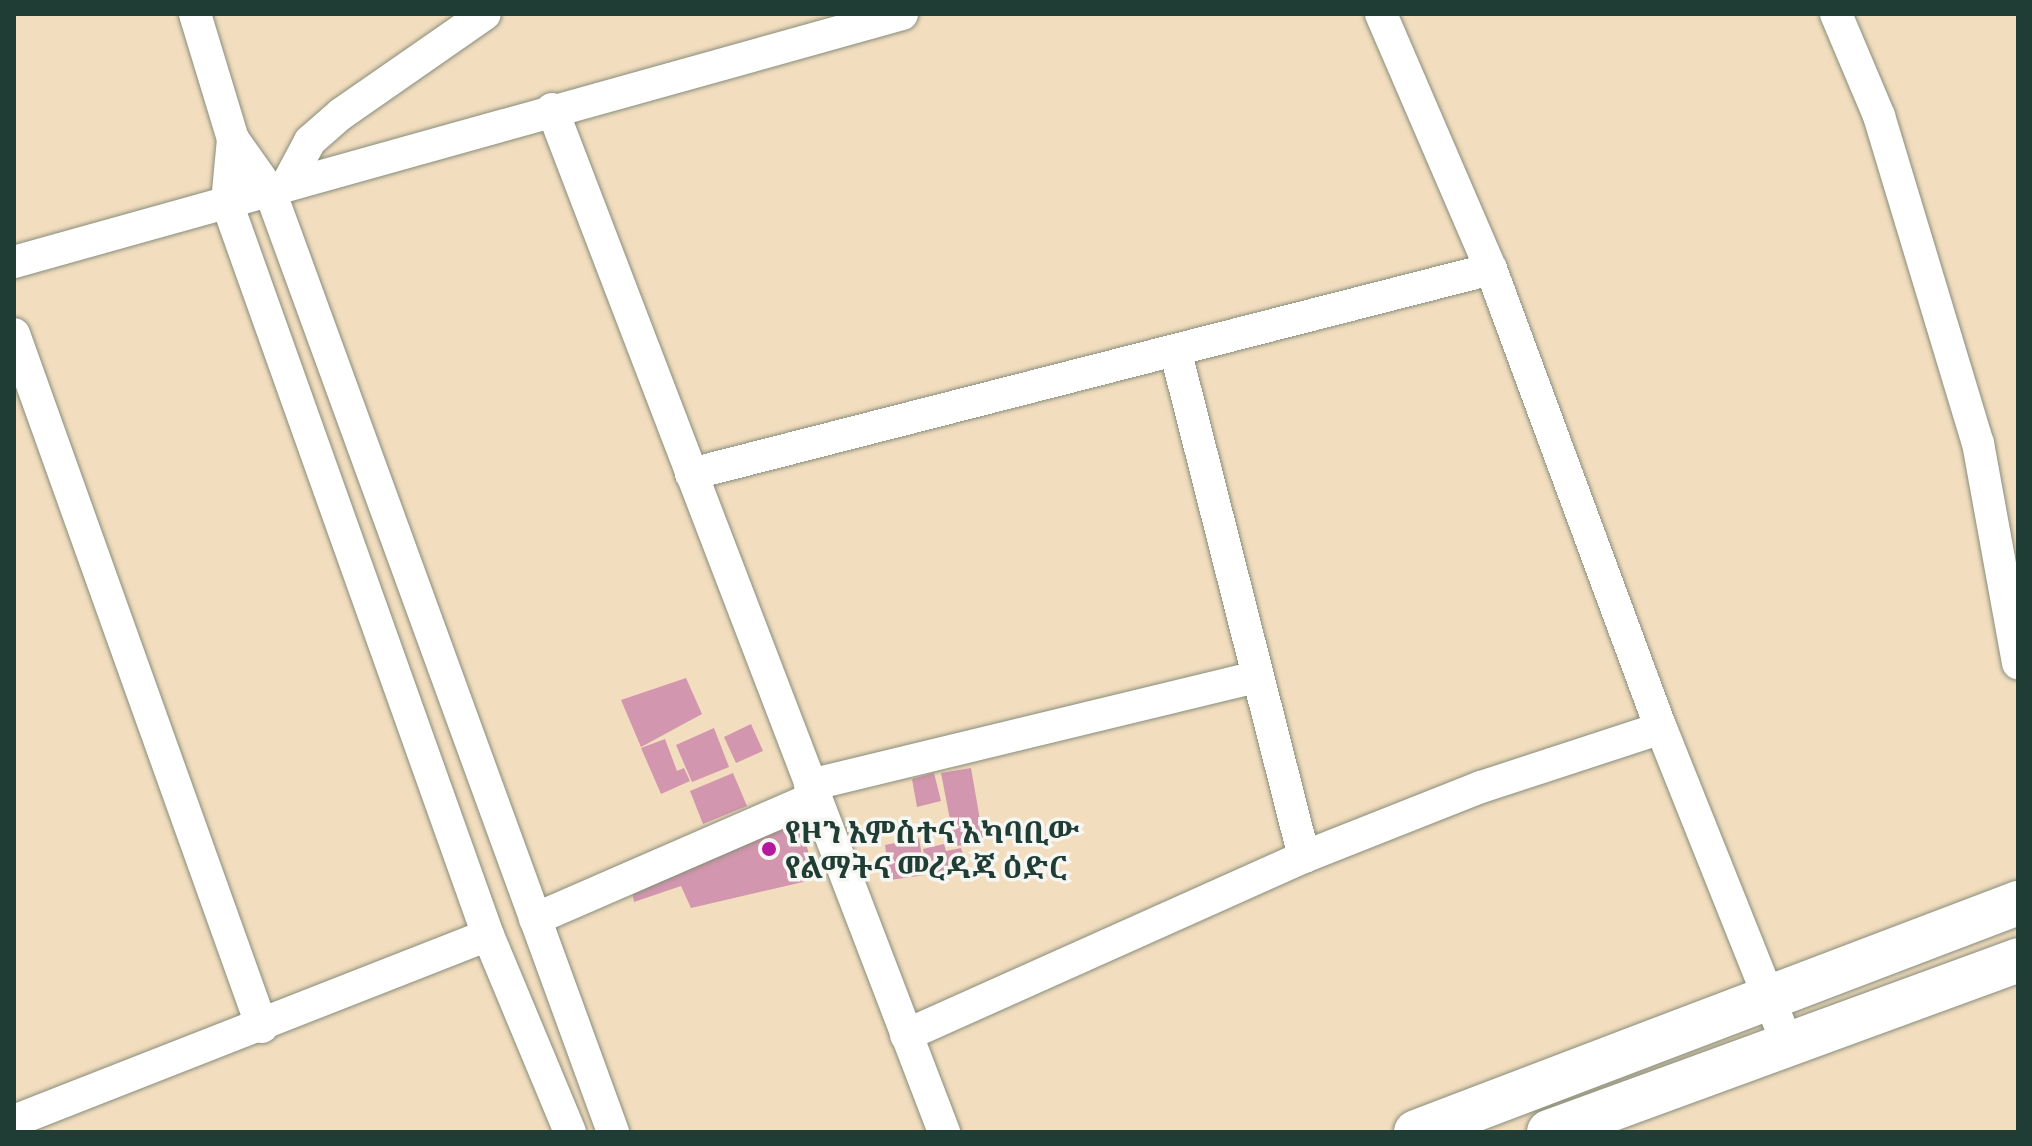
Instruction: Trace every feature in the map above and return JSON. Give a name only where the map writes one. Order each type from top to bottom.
[{"type":"highway","points":[[1416,1132],[1767,995],[2018,903]]},
{"type":"highway","points":[[1549,1132],[2018,960]]},
{"type":"street","points":[[195,14],[233,139],[227,203],[488,935],[570,1132]]},
{"type":"street","points":[[278,189],[310,141],[341,114],[485,14]]},
{"type":"street","points":[[14,262],[552,109],[902,14]]},
{"type":"street","points":[[1381,14],[1491,269],[1661,728],[1787,1043]]},
{"type":"street","points":[[1836,14],[1879,116],[1978,443],[2018,663]]},
{"type":"street","points":[[552,109],[944,1132]]},
{"type":"street","points":[[233,139],[278,189],[613,1132]]},
{"type":"street","points":[[691,474],[1176,353],[1491,269]]},
{"type":"street","points":[[14,334],[262,1027]]},
{"type":"street","points":[[1176,353],[1304,857]]},
{"type":"street","points":[[535,919],[813,791],[1257,677]]},
{"type":"street","points":[[906,1035],[1304,857],[1481,787],[1661,728]]},
{"type":"street","points":[[14,1121],[262,1027],[488,935]]},
{"type":"building","points":[[686,678],[702,714],[641,747],[621,700]]},
{"type":"building","points":[[751,724],[763,751],[736,763],[724,737]]},
{"type":"building","points":[[714,728],[729,767],[692,782],[676,745]]},
{"type":"building","points":[[665,739],[677,771],[684,768],[690,781],[661,794],[641,748]]},
{"type":"building","points":[[971,768],[984,843],[955,846],[941,773]]},
{"type":"building","points":[[733,773],[747,806],[703,824],[690,791]]},
{"type":"building","points":[[934,773],[941,801],[917,807],[912,779]]},
{"type":"building","name":"የዞን አምስተና አካባቢው የልማትና መረዳጃ ዕድር","points":[[799,819],[816,879],[691,908],[681,886],[634,902],[632,892]]},
{"type":"building","points":[[919,838],[925,875],[890,880],[885,845]]},
{"type":"building","points":[[944,844],[946,851],[961,848],[968,869],[928,875],[923,849]]},
{"type":"place","name":"የዞን አምስተና አካባቢው የልማትና መረዳጃ ዕድር","points":[[769,849]]}]
